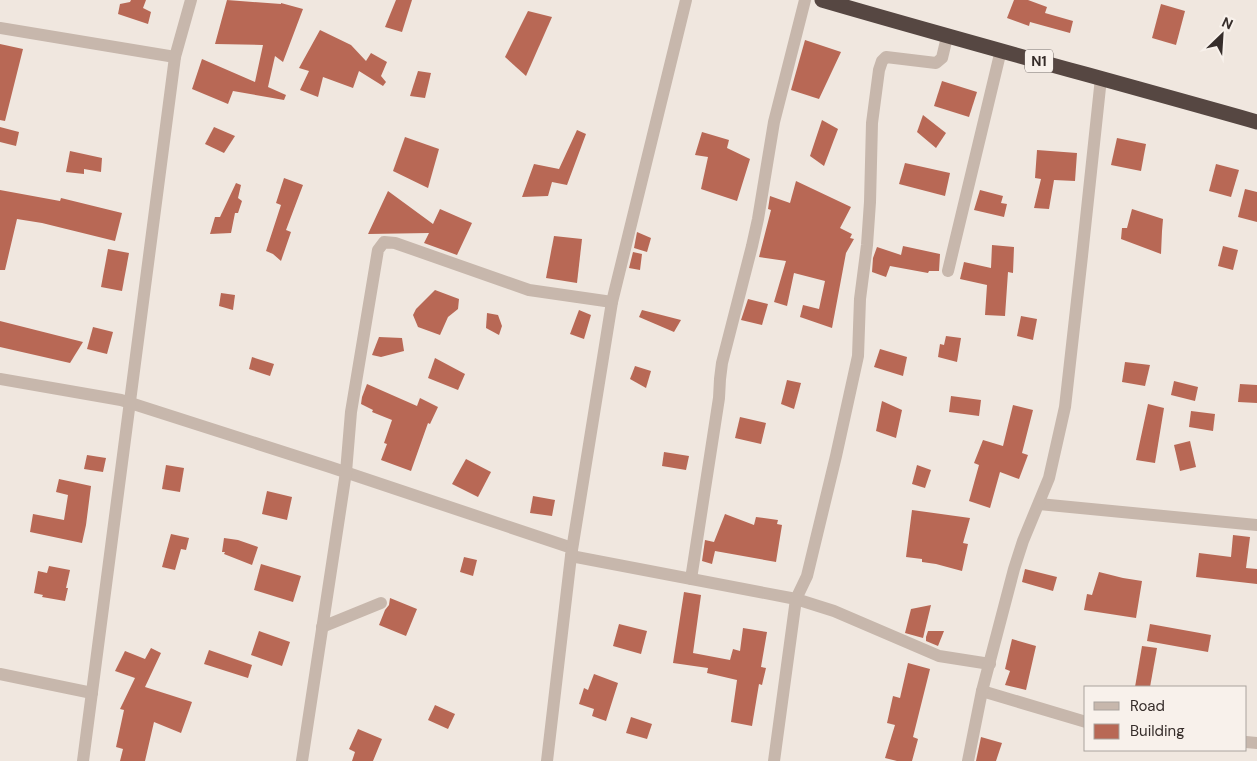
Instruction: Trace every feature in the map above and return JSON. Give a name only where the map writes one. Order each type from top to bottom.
[{"type":"highway","name":"N1","points":[[822,0],[947,37],[1001,50],[1257,122]]},
{"type":"street","points":[[83,761],[175,56],[191,0]]},
{"type":"street","points":[[547,761],[571,552],[612,302],[686,0]]},
{"type":"street","points":[[691,579],[719,398],[722,364],[752,246],[774,122],[805,0]]},
{"type":"street","points":[[0,28],[175,56]]},
{"type":"street","points":[[774,761],[796,599],[807,576],[858,356],[860,299],[870,202],[872,123],[879,70],[882,60],[886,57],[936,63],[942,58],[947,37]]},
{"type":"street","points":[[948,271],[1001,50]]},
{"type":"street","points":[[968,761],[982,691],[1014,568],[1023,541],[1050,478],[1064,407],[1101,78]]},
{"type":"street","points":[[302,761],[346,472],[351,412],[378,250],[384,242],[394,243],[529,290],[612,302]]},
{"type":"street","points":[[0,379],[121,400],[346,472],[571,552],[691,579],[796,599],[834,612],[939,656],[990,664]]},
{"type":"street","points":[[1039,504],[1257,525]]},
{"type":"street","points":[[322,627],[381,603]]},
{"type":"street","points":[[0,674],[92,693]]},
{"type":"street","points":[[982,691],[1084,721]]},
{"type":"building","points":[[131,0],[146,0],[143,8],[151,12],[148,24],[118,14],[120,4],[130,2]]},
{"type":"building","points":[[227,0],[281,3],[303,9],[283,62],[275,56],[268,87],[286,95],[284,100],[233,91],[228,104],[192,89],[202,59],[255,82],[263,45],[215,44]]},
{"type":"building","points":[[396,0],[412,0],[402,32],[385,27]]},
{"type":"building","points":[[1014,0],[1028,0],[1047,7],[1045,13],[1073,21],[1070,33],[1030,22],[1029,26],[1007,18]]},
{"type":"building","points":[[1161,4],[1185,11],[1176,45],[1152,38]]},
{"type":"building","points":[[528,11],[552,17],[526,76],[505,57]]},
{"type":"building","points":[[320,30],[351,45],[366,61],[371,53],[387,62],[381,76],[386,82],[383,86],[359,71],[353,88],[323,77],[318,97],[300,90],[309,71],[299,68]]},
{"type":"building","points":[[805,40],[841,52],[819,99],[791,90]]},
{"type":"building","points":[[0,44],[23,49],[5,121],[0,120]]},
{"type":"building","points":[[418,71],[431,73],[425,98],[410,96]]},
{"type":"building","points":[[942,81],[977,92],[969,117],[934,106]]},
{"type":"building","points":[[923,115],[946,133],[936,148],[917,132]]},
{"type":"building","points":[[822,120],[838,129],[824,166],[810,156]]},
{"type":"building","points":[[0,127],[19,132],[16,146],[0,142]]},
{"type":"building","points":[[214,127],[235,136],[224,153],[205,144]]},
{"type":"building","points":[[577,130],[586,134],[567,185],[552,182],[548,196],[522,197],[534,164],[559,169]]},
{"type":"building","points":[[702,132],[729,140],[727,148],[750,159],[737,201],[701,189],[708,157],[695,155]]},
{"type":"building","points":[[405,137],[439,149],[428,188],[393,171]]},
{"type":"building","points":[[1117,138],[1146,144],[1141,171],[1111,165]]},
{"type":"building","points":[[1037,150],[1077,153],[1075,181],[1054,180],[1049,209],[1034,208],[1041,179],[1035,178]]},
{"type":"building","points":[[70,151],[102,158],[101,172],[84,169],[84,174],[66,172]]},
{"type":"building","points":[[905,163],[950,173],[945,196],[899,184]]},
{"type":"building","points":[[1216,164],[1239,170],[1231,197],[1209,191]]},
{"type":"building","points":[[284,178],[303,185],[286,230],[291,232],[281,261],[266,251],[281,205],[276,203]]},
{"type":"building","points":[[796,181],[851,207],[840,228],[852,234],[850,238],[854,239],[846,253],[832,328],[800,317],[803,305],[819,309],[825,281],[794,273],[787,306],[774,302],[786,261],[759,257],[771,210],[768,209],[770,196],[790,203]]},
{"type":"building","points":[[236,183],[241,185],[238,198],[242,201],[238,213],[235,213],[231,233],[210,234],[215,217],[220,217]]},
{"type":"building","points":[[1245,189],[1257,192],[1257,222],[1238,217]]},
{"type":"building","points":[[0,190],[60,201],[61,198],[122,213],[115,241],[42,223],[17,219],[5,270],[0,270]]},
{"type":"building","points":[[980,190],[1003,196],[1001,203],[1007,204],[1004,217],[974,210]]},
{"type":"building","points":[[388,191],[433,224],[440,209],[472,223],[457,255],[424,243],[429,233],[368,234]]},
{"type":"building","points":[[1132,209],[1163,219],[1161,254],[1121,239],[1122,228],[1127,228]]},
{"type":"building","points":[[637,232],[651,238],[647,252],[634,248]]},
{"type":"building","points":[[554,236],[582,239],[577,283],[546,278]]},
{"type":"building","points":[[992,245],[1014,247],[1013,273],[1008,272],[1005,316],[985,315],[987,285],[960,279],[964,262],[991,268]]},
{"type":"building","points":[[903,246],[940,254],[939,271],[929,271],[928,273],[890,266],[886,277],[872,272],[873,258],[877,247],[901,255]]},
{"type":"building","points":[[1223,246],[1238,250],[1233,270],[1218,266]]},
{"type":"building","points":[[108,249],[129,253],[122,291],[101,287]]},
{"type":"building","points":[[633,252],[642,254],[640,270],[629,268]]},
{"type":"building","points":[[435,290],[459,299],[458,309],[448,317],[440,335],[418,327],[413,315],[416,309]]},
{"type":"building","points":[[221,293],[235,295],[233,310],[219,306]]},
{"type":"building","points":[[748,299],[768,304],[762,325],[741,320]]},
{"type":"building","points":[[579,310],[591,315],[584,339],[570,334]]},
{"type":"building","points":[[642,310],[681,320],[674,332],[639,317]]},
{"type":"building","points":[[487,313],[498,315],[502,326],[499,335],[486,328]]},
{"type":"building","points":[[1021,316],[1037,319],[1033,340],[1017,336]]},
{"type":"building","points":[[0,321],[83,342],[70,363],[0,347]]},
{"type":"building","points":[[93,327],[113,332],[107,354],[87,349]]},
{"type":"building","points":[[946,336],[961,338],[957,362],[938,357],[940,344],[944,345]]},
{"type":"building","points":[[379,337],[402,338],[404,351],[381,357],[372,355]]},
{"type":"building","points":[[880,349],[907,357],[903,376],[874,367]]},
{"type":"building","points":[[252,357],[274,364],[270,376],[249,369]]},
{"type":"building","points":[[435,358],[465,374],[458,390],[428,378]]},
{"type":"building","points":[[1125,362],[1150,365],[1145,386],[1122,382]]},
{"type":"building","points":[[635,366],[651,371],[646,388],[630,379]]},
{"type":"building","points":[[787,380],[801,383],[794,409],[781,404]]},
{"type":"building","points":[[1174,381],[1198,387],[1195,401],[1171,395]]},
{"type":"building","points":[[367,384],[417,406],[420,398],[438,407],[430,424],[428,423],[411,471],[381,460],[387,444],[384,443],[392,420],[372,412],[373,410],[361,404]]},
{"type":"building","points":[[1240,384],[1257,385],[1257,403],[1238,402]]},
{"type":"building","points":[[951,396],[981,400],[979,416],[949,412]]},
{"type":"building","points":[[882,401],[902,410],[896,438],[876,431]]},
{"type":"building","points":[[1148,404],[1164,408],[1155,463],[1136,460]]},
{"type":"building","points":[[1013,405],[1033,410],[1022,453],[1028,455],[1019,479],[1000,472],[990,508],[969,501],[979,465],[974,463],[983,440],[1003,446]]},
{"type":"building","points":[[1191,411],[1215,414],[1213,431],[1189,427]]},
{"type":"building","points":[[740,417],[766,423],[761,444],[735,438]]},
{"type":"building","points":[[1190,441],[1196,467],[1180,471],[1174,445]]},
{"type":"building","points":[[664,452],[689,456],[686,470],[662,466]]},
{"type":"building","points":[[87,455],[106,458],[103,472],[84,469]]},
{"type":"building","points":[[466,459],[491,472],[478,497],[452,484]]},
{"type":"building","points":[[166,465],[184,468],[180,492],[162,489]]},
{"type":"building","points":[[917,465],[931,470],[925,488],[912,484]]},
{"type":"building","points":[[59,479],[91,486],[82,543],[30,532],[33,514],[64,520],[68,495],[56,492]]},
{"type":"building","points":[[267,491],[292,497],[287,520],[262,514]]},
{"type":"building","points":[[533,496],[555,500],[552,516],[530,513]]},
{"type":"building","points":[[912,510],[970,518],[963,543],[968,544],[962,571],[922,562],[922,559],[906,557]]},
{"type":"building","points":[[725,514],[754,525],[756,517],[778,520],[777,524],[782,525],[776,562],[715,551],[712,564],[702,561],[705,540],[714,542]]},
{"type":"building","points":[[171,534],[189,538],[186,550],[181,549],[175,570],[162,567]]},
{"type":"building","points":[[1233,535],[1250,537],[1246,568],[1257,569],[1257,584],[1196,577],[1199,553],[1231,557]]},
{"type":"building","points":[[224,538],[238,540],[258,547],[252,565],[224,554],[225,552],[222,552]]},
{"type":"building","points":[[464,557],[477,560],[473,576],[460,572]]},
{"type":"building","points":[[261,564],[301,576],[293,602],[254,590]]},
{"type":"building","points":[[49,566],[70,570],[65,601],[42,597],[43,595],[34,593],[38,571],[47,573]]},
{"type":"building","points":[[1025,569],[1057,577],[1053,591],[1022,582]]},
{"type":"building","points":[[1099,572],[1142,581],[1136,618],[1084,610],[1087,594],[1092,595]]},
{"type":"building","points":[[684,592],[701,595],[693,653],[730,660],[733,649],[740,651],[743,628],[767,632],[761,667],[766,668],[762,685],[759,684],[752,726],[731,722],[737,680],[707,673],[708,668],[673,663]]},
{"type":"building","points":[[390,598],[417,609],[406,636],[379,625],[389,605]]},
{"type":"building","points":[[931,605],[923,638],[905,633],[911,609]]},
{"type":"building","points":[[619,624],[647,631],[641,654],[613,646]]},
{"type":"building","points":[[1150,624],[1211,635],[1208,652],[1147,641]]},
{"type":"building","points":[[259,631],[290,642],[282,666],[251,655]]},
{"type":"building","points":[[928,631],[944,631],[938,646],[926,641]]},
{"type":"building","points":[[1012,639],[1036,646],[1026,690],[1005,685],[1010,671],[1005,669]]},
{"type":"building","points":[[1142,646],[1157,648],[1150,686],[1135,686]]},
{"type":"building","points":[[151,648],[161,653],[145,687],[192,702],[181,733],[154,722],[145,761],[120,761],[123,749],[116,747],[124,710],[120,709],[135,678],[115,671],[125,651],[145,659]]},
{"type":"building","points":[[209,650],[252,665],[248,678],[204,664]]},
{"type":"building","points":[[908,663],[930,669],[913,737],[918,739],[912,761],[897,761],[885,758],[895,725],[887,723],[893,696],[900,698]]},
{"type":"building","points":[[594,674],[618,683],[606,721],[592,716],[594,709],[579,704],[584,688],[588,690]]},
{"type":"building","points":[[435,705],[455,714],[448,729],[428,720]]},
{"type":"building","points":[[631,717],[652,724],[647,739],[626,733]]},
{"type":"building","points":[[358,729],[382,739],[373,761],[352,761],[355,752],[349,749]]},
{"type":"building","points":[[981,737],[1002,743],[996,761],[976,761]]}]
